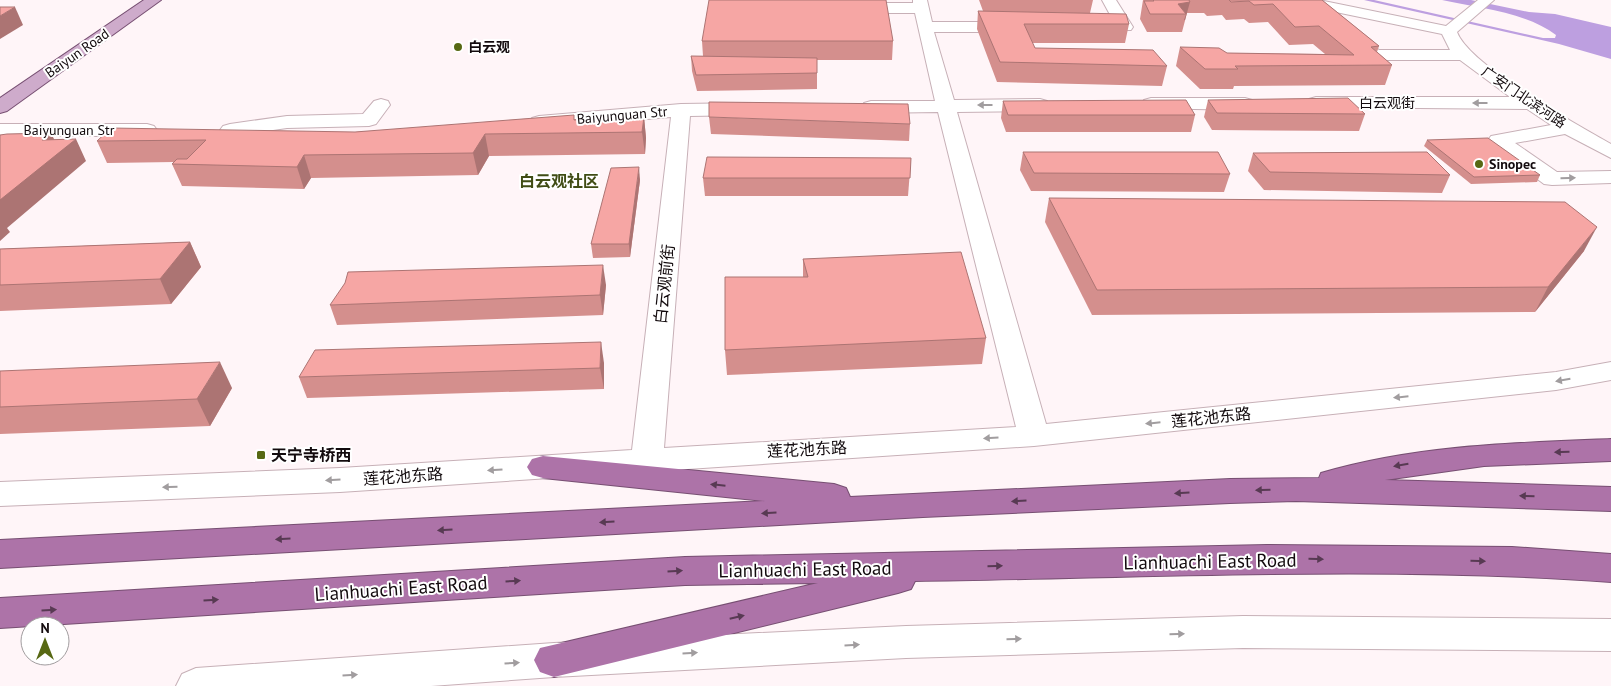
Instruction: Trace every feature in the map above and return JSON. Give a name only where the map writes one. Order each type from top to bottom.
[{"type":"highway","points":[[1296,489],[1402,465],[1484,455],[1611,450]]},
{"type":"highway","points":[[543,467],[923,505]]},
{"type":"highway","points":[[4,554],[923,505],[1230,491],[1296,489],[1611,499]]},
{"type":"highway","name":"Lianhuachi East Road","points":[[0,613],[685,570],[947,567],[1267,559],[1512,561],[1611,568]]},
{"type":"highway","points":[[554,660],[947,567]]},
{"type":"main road","points":[[0,92],[136,0]]},
{"type":"main road","name":"Baiyun Road","points":[[0,106],[154,0]]},
{"type":"street","points":[[1085,27],[1125,27],[1109,0]]},
{"type":"street","points":[[1297,0],[1449,31],[1487,0]]},
{"type":"street","points":[[833,8],[921,4],[925,27],[1034,436]]},
{"type":"street","points":[[1282,9],[1320,14],[1375,55],[1464,55]]},
{"type":"street","points":[[925,27],[1025,27]]},
{"type":"street","name":"广安门北滨河路","points":[[1449,31],[1453,43],[1464,55],[1568,128],[1611,152]]},
{"type":"street","name":"白云观街","points":[[1302,104],[1529,102]]},
{"type":"street","points":[[1134,104],[1262,104]]},
{"type":"street","points":[[230,130],[287,122],[369,120],[381,105]]},
{"type":"street","points":[[848,107],[1054,105]]},
{"type":"street","name":"Baiyunguan Str","points":[[524,124],[681,110],[770,109]]},
{"type":"street","name":"白云观前街","points":[[647,458],[681,110]]},
{"type":"street","points":[[1568,128],[1498,140],[1552,179],[1611,177]]},
{"type":"street","name":"Baiyunguan Str","points":[[0,130],[170,130]]},
{"type":"street","points":[[210,130],[282,134],[378,134]]},
{"type":"street","name":"莲花池东路","points":[[0,494],[241,485],[543,467],[647,458],[1034,436],[1556,381],[1611,372]]},
{"type":"street","points":[[196,686],[554,660],[906,642],[1243,632],[1611,635]]},
{"type":"shaded area","points":[[1364,0],[1374,0],[1543,38],[1555,38],[1556,35],[1544,27],[1516,16],[1442,0],[1471,0],[1529,12],[1555,14],[1611,27],[1611,59],[1559,44]]},
{"type":"building","points":[[709,0],[886,0],[893,41],[702,41]]},
{"type":"building","points":[[1189,0],[1190,2],[1178,4],[1186,14],[1150,14],[1144,1]]},
{"type":"building","points":[[1229,0],[1322,0],[1379,46],[1371,47],[1392,65],[1235,66],[1238,69],[1205,69],[1180,47],[1219,48],[1227,53],[1354,55],[1319,26],[1295,27],[1273,4],[1254,5],[1249,1],[1231,2]]},
{"type":"building","points":[[0,7],[15,7],[0,16]]},
{"type":"building","points":[[978,11],[1126,14],[1129,24],[1024,24],[1035,48],[1153,50],[1167,66],[1000,62]]},
{"type":"building","points":[[691,56],[817,58],[817,73],[696,75]]},
{"type":"building","points":[[1348,98],[1365,114],[1217,113],[1208,100]]},
{"type":"building","points":[[1186,100],[1195,115],[1008,115],[1003,101]]},
{"type":"building","points":[[709,102],[908,104],[910,124],[709,117]]},
{"type":"building","points":[[574,115],[574,120],[644,117],[642,132],[485,134],[473,153],[304,155],[297,167],[172,164],[177,159],[187,159],[206,140],[97,141],[111,128],[355,132]]},
{"type":"building","points":[[51,133],[42,140],[76,139],[0,200],[0,135]]},
{"type":"building","name":"Sinopec","points":[[1488,138],[1540,175],[1474,177],[1427,140]]},
{"type":"building","points":[[1023,152],[1218,152],[1230,174],[1034,173]]},
{"type":"building","points":[[1427,152],[1450,175],[1270,172],[1253,153]]},
{"type":"building","points":[[707,157],[911,158],[910,178],[703,178]]},
{"type":"building","points":[[639,167],[629,244],[591,244],[611,168]]},
{"type":"building","points":[[1049,198],[1565,202],[1597,227],[1548,287],[1097,290]]},
{"type":"building","points":[[190,242],[160,279],[0,285],[0,249]]},
{"type":"building","points":[[961,252],[986,338],[725,350],[725,277],[808,277],[803,259]]},
{"type":"building","points":[[603,265],[600,295],[330,305],[345,283],[348,272]]},
{"type":"building","points":[[601,342],[600,368],[299,377],[315,350]]},
{"type":"building","points":[[220,362],[197,399],[0,407],[0,371]]},
{"type":"place","name":"白云观","points":[[458,47]]},
{"type":"place","name":"Sinopec","points":[[1479,164]]},
{"type":"place","name":"天宁寺桥西","points":[[261,455]]},
{"type":"district","name":"白云观社区","points":[[559,181]]}]
